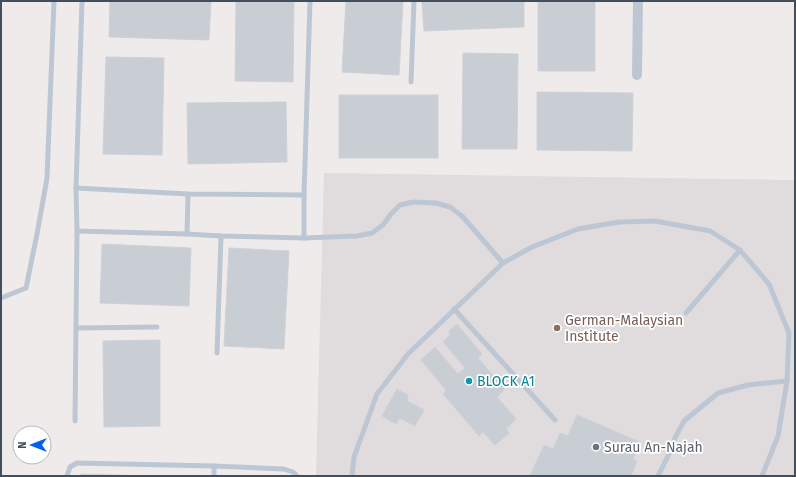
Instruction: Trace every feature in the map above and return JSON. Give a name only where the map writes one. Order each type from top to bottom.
[{"type":"street","points":[[637,75],[638,1]]},
{"type":"lane","points":[[1,298],[26,288],[47,178],[54,1]]},
{"type":"lane","points":[[75,421],[76,188],[82,1]]},
{"type":"lane","points":[[304,238],[310,1]]},
{"type":"lane","points":[[412,82],[414,1]]},
{"type":"lane","points":[[76,188],[188,194],[304,195]]},
{"type":"lane","points":[[187,234],[188,194]]},
{"type":"lane","points":[[77,231],[304,238],[357,236],[372,232],[383,225],[400,205],[413,202],[436,203],[450,207],[462,216],[503,263]]},
{"type":"lane","points":[[352,476],[354,457],[378,394],[408,354],[503,263],[532,247],[578,229],[619,222],[655,221],[710,231],[740,250],[769,284],[788,333],[787,381],[778,436],[762,476]]},
{"type":"lane","points":[[217,353],[221,236]]},
{"type":"lane","points":[[686,313],[740,250]]},
{"type":"lane","points":[[454,309],[555,420]]},
{"type":"lane","points":[[76,328],[157,327]]},
{"type":"lane","points":[[658,476],[669,454],[674,438],[684,421],[718,393],[748,385],[787,381]]},
{"type":"lane","points":[[67,476],[70,467],[77,463],[284,469],[294,472],[297,476]]},
{"type":"lane","points":[[214,466],[214,476]]},
{"type":"shaded area","name":"German-Malaysian Institute","points":[[324,173],[795,180],[795,476],[316,476]]},
{"type":"building","points":[[110,1],[211,1],[209,40],[109,37]]},
{"type":"building","points":[[236,1],[294,1],[293,82],[235,81]]},
{"type":"building","points":[[346,1],[403,1],[399,75],[342,72]]},
{"type":"building","points":[[422,1],[524,1],[524,27],[424,31]]},
{"type":"building","points":[[538,1],[595,1],[595,71],[538,71]]},
{"type":"building","points":[[463,53],[518,54],[517,149],[462,149]]},
{"type":"building","points":[[106,57],[164,58],[162,155],[103,154]]},
{"type":"building","points":[[537,92],[633,93],[632,151],[537,150]]},
{"type":"building","points":[[339,95],[438,95],[438,158],[339,158]]},
{"type":"building","points":[[286,102],[287,162],[188,164],[187,103]]},
{"type":"building","points":[[102,244],[191,248],[189,306],[100,303]]},
{"type":"building","points":[[229,248],[289,251],[284,349],[224,346]]},
{"type":"building","name":"BLOCK A1","points":[[457,324],[482,354],[478,358],[505,389],[497,397],[516,419],[506,429],[509,433],[495,445],[483,432],[479,436],[443,394],[446,390],[421,360],[435,347],[458,374],[465,368],[443,342],[451,334],[448,332]]},
{"type":"building","points":[[160,340],[160,426],[104,427],[103,341]]},
{"type":"building","points":[[397,389],[408,395],[407,401],[424,410],[415,426],[400,418],[396,424],[382,416]]},
{"type":"building","name":"Surau An-Najah","points":[[577,415],[640,442],[633,459],[637,461],[631,476],[530,476],[544,445],[553,449],[560,433],[568,436]]},
{"type":"building","points":[[81,474],[145,476],[81,476]]},
{"type":"place","name":"German-Malaysian Institute","points":[[557,328]]},
{"type":"place","name":"BLOCK A1","points":[[469,381]]},
{"type":"place","name":"Surau An-Najah","points":[[596,447]]}]
